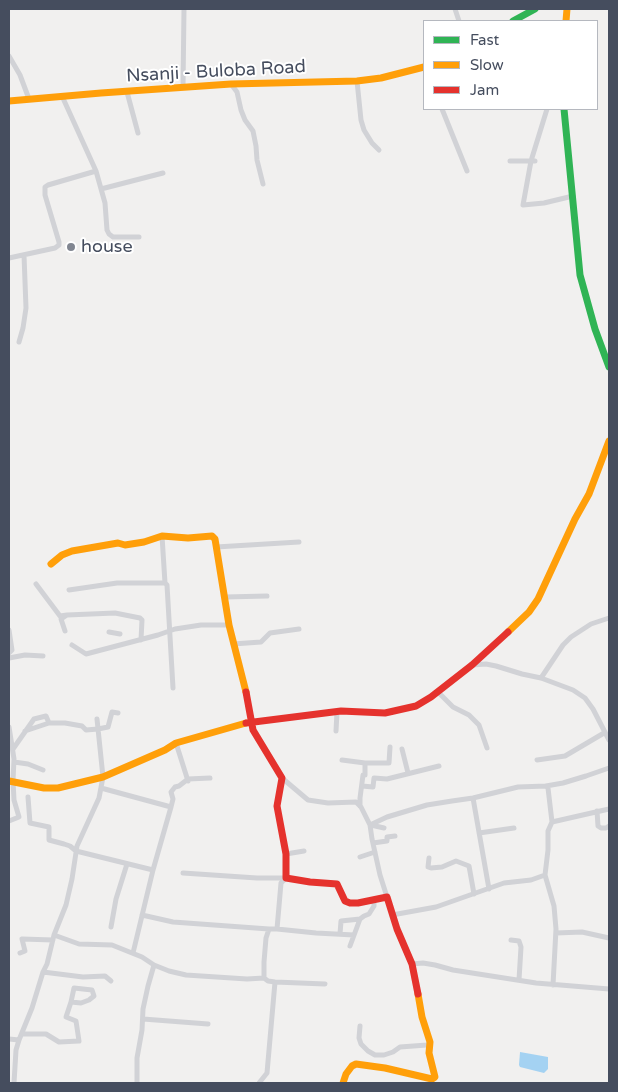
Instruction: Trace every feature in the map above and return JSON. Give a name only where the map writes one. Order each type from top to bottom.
[{"type":"main road","points":[[515,20],[534,9]]},
{"type":"main road","name":"Nsanji - Buloba Road","points":[[9,101],[231,84],[357,81],[381,78],[423,67]]},
{"type":"main road","points":[[564,110],[580,275],[595,329],[609,367]]},
{"type":"main road","points":[[11,781],[44,788],[58,788],[103,777],[165,750],[176,743],[250,722],[337,712],[384,713],[416,706],[432,697],[472,665],[528,612],[538,599],[575,519],[589,494],[609,440]]},
{"type":"main road","points":[[51,564],[62,555],[72,551],[118,543],[144,542],[162,536],[188,538],[212,536],[214,539],[229,624],[244,683],[250,722],[282,778],[277,806],[286,854],[286,878],[337,884],[345,901],[350,903],[387,897],[392,915],[412,964],[422,1017],[430,1042],[429,1053],[433,1072],[436,1077],[432,1079],[385,1068],[356,1064],[346,1074],[343,1083]]},
{"type":"street","points":[[183,87],[184,9]]},
{"type":"street","points":[[9,56],[20,75],[29,99]]},
{"type":"street","points":[[357,81],[361,120],[364,130],[379,150]]},
{"type":"street","points":[[231,84],[237,92],[245,120],[253,131],[263,184]]},
{"type":"street","points":[[127,92],[138,132]]},
{"type":"street","points":[[62,96],[96,171],[105,203],[109,234],[113,237],[139,237]]},
{"type":"street","points":[[442,110],[467,170]]},
{"type":"street","points":[[547,110],[523,205],[544,204],[573,196]]},
{"type":"street","points":[[510,161],[533,161]]},
{"type":"street","points":[[9,258],[55,248],[59,245],[45,195],[45,187],[96,171]]},
{"type":"street","points":[[101,189],[163,173]]},
{"type":"street","points":[[19,342],[26,308],[24,255]]},
{"type":"street","points":[[162,536],[173,688]]},
{"type":"street","points":[[216,547],[299,542]]},
{"type":"street","points":[[69,590],[117,583],[165,583]]},
{"type":"street","points":[[36,584],[60,616],[115,614],[138,617],[142,620],[141,640]]},
{"type":"street","points":[[225,597],[267,596]]},
{"type":"street","points":[[65,631],[61,618],[67,615]]},
{"type":"street","points":[[541,678],[563,645],[591,624],[609,618]]},
{"type":"street","points":[[72,645],[86,654],[170,632],[175,629],[201,625],[229,624]]},
{"type":"street","points":[[233,644],[261,642],[270,632],[299,629]]},
{"type":"street","points":[[9,630],[12,650],[9,653]]},
{"type":"street","points":[[109,632],[120,634]]},
{"type":"street","points":[[9,658],[25,655],[43,656]]},
{"type":"street","points":[[472,665],[486,664],[541,678],[573,690],[585,698],[593,709],[609,740]]},
{"type":"street","points":[[438,692],[453,706],[469,715],[480,725],[487,748]]},
{"type":"street","points":[[25,730],[49,723],[65,723],[82,726],[86,730],[98,730],[108,727],[112,712],[118,713]]},
{"type":"street","points":[[336,731],[337,712]]},
{"type":"street","points":[[13,750],[34,719],[46,716],[49,723]]},
{"type":"street","points":[[14,1083],[16,1050],[47,964],[67,900],[80,838],[99,798],[103,777],[96,719]]},
{"type":"street","points":[[9,727],[14,762],[11,781],[14,800],[20,817],[9,821]]},
{"type":"street","points":[[537,760],[565,756],[604,733]]},
{"type":"street","points":[[176,743],[188,780]]},
{"type":"street","points":[[342,760],[365,763],[389,763],[390,747]]},
{"type":"street","points":[[402,749],[408,773]]},
{"type":"street","points":[[14,762],[28,764],[43,770]]},
{"type":"street","points":[[360,806],[365,763]]},
{"type":"street","points":[[362,786],[373,786],[374,778],[386,779],[439,766]]},
{"type":"street","points":[[370,825],[387,817],[427,805],[473,798],[518,787],[563,783],[609,768]]},
{"type":"street","points":[[133,953],[153,870],[173,799],[171,792],[175,787],[188,780],[210,778]]},
{"type":"street","points":[[282,778],[308,800],[341,803],[356,802],[360,806],[370,825],[380,875],[387,897]]},
{"type":"street","points":[[546,786],[548,788],[552,822],[548,830],[546,875],[554,906],[556,933],[554,985]]},
{"type":"street","points":[[101,788],[171,807]]},
{"type":"street","points":[[28,797],[30,823],[49,827],[49,840],[70,846],[76,852],[153,870]]},
{"type":"street","points":[[473,798],[489,889]]},
{"type":"street","points":[[552,822],[609,809]]},
{"type":"street","points":[[597,811],[598,826],[601,828],[609,826]]},
{"type":"street","points":[[370,825],[384,828]]},
{"type":"street","points":[[479,833],[514,828]]},
{"type":"street","points":[[373,843],[387,841],[387,838],[395,836]]},
{"type":"street","points":[[286,854],[304,851]]},
{"type":"street","points":[[360,857],[375,852]]},
{"type":"street","points":[[429,858],[428,867],[431,868],[442,867],[456,862],[469,866],[474,894]]},
{"type":"street","points":[[112,927],[116,899],[127,864]]},
{"type":"street","points":[[182,873],[286,878]]},
{"type":"street","points":[[392,915],[436,907],[504,883],[531,880],[546,875]]},
{"type":"street","points":[[277,929],[281,884],[286,878]]},
{"type":"street","points":[[340,934],[341,921],[360,919],[370,914],[374,906],[374,900]]},
{"type":"street","points":[[142,915],[173,922],[354,935]]},
{"type":"street","points":[[350,946],[360,919]]},
{"type":"street","points":[[264,978],[265,946],[269,929]]},
{"type":"street","points":[[556,933],[582,932],[609,938]]},
{"type":"street","points":[[20,953],[25,951],[22,939],[54,938],[79,944],[112,945],[142,957],[154,965],[186,975],[247,979],[264,978],[275,982],[325,984]]},
{"type":"street","points":[[511,940],[519,941],[521,947],[519,980]]},
{"type":"street","points":[[412,964],[423,963],[453,970],[554,985],[609,989]]},
{"type":"street","points":[[137,1083],[137,1058],[144,1000],[154,965]]},
{"type":"street","points":[[43,972],[83,978],[105,976],[111,982]]},
{"type":"street","points":[[259,1083],[268,1073],[275,982]]},
{"type":"street","points":[[22,1034],[46,1034],[59,1042],[79,1041],[76,1021],[66,1017],[71,1002]]},
{"type":"street","points":[[143,1019],[208,1024]]},
{"type":"street","points":[[360,1026],[359,1038],[361,1044],[368,1051],[376,1055],[384,1055],[400,1048],[427,1045],[430,1042]]},
{"type":"street","points":[[9,1039],[19,1040]]},
{"type":"water","points":[[520,1052],[548,1057],[548,1069],[544,1073],[520,1067]]},
{"type":"traffic: fast","points":[[515,20],[535,9]]},
{"type":"traffic: fast","points":[[564,110],[580,275],[595,329],[609,367]]},
{"type":"traffic: slow","points":[[566,20],[567,9]]},
{"type":"traffic: slow","points":[[9,101],[231,84],[357,81],[381,78],[423,67]]},
{"type":"traffic: slow","points":[[508,632],[529,612],[538,599],[575,519],[589,494],[609,441]]},
{"type":"traffic: slow","points":[[51,564],[62,555],[72,551],[118,543],[125,545],[144,542],[162,536],[188,538],[212,536],[215,539],[229,625],[246,692]]},
{"type":"traffic: slow","points":[[9,781],[44,788],[58,788],[103,777],[165,750],[176,743],[246,723]]},
{"type":"traffic: slow","points":[[343,1083],[346,1074],[356,1064],[385,1068],[432,1079],[435,1077],[429,1053],[430,1042],[422,1017],[418,994]]},
{"type":"traffic: jam","points":[[246,723],[341,711],[385,713],[416,706],[431,697],[472,665],[508,632]]},
{"type":"traffic: jam","points":[[246,692],[253,730],[282,778],[277,806],[286,854],[286,878],[337,884],[345,901],[350,903],[387,897],[397,929],[412,964],[418,994]]},
{"type":"place","name":"house","points":[[71,247]]}]
